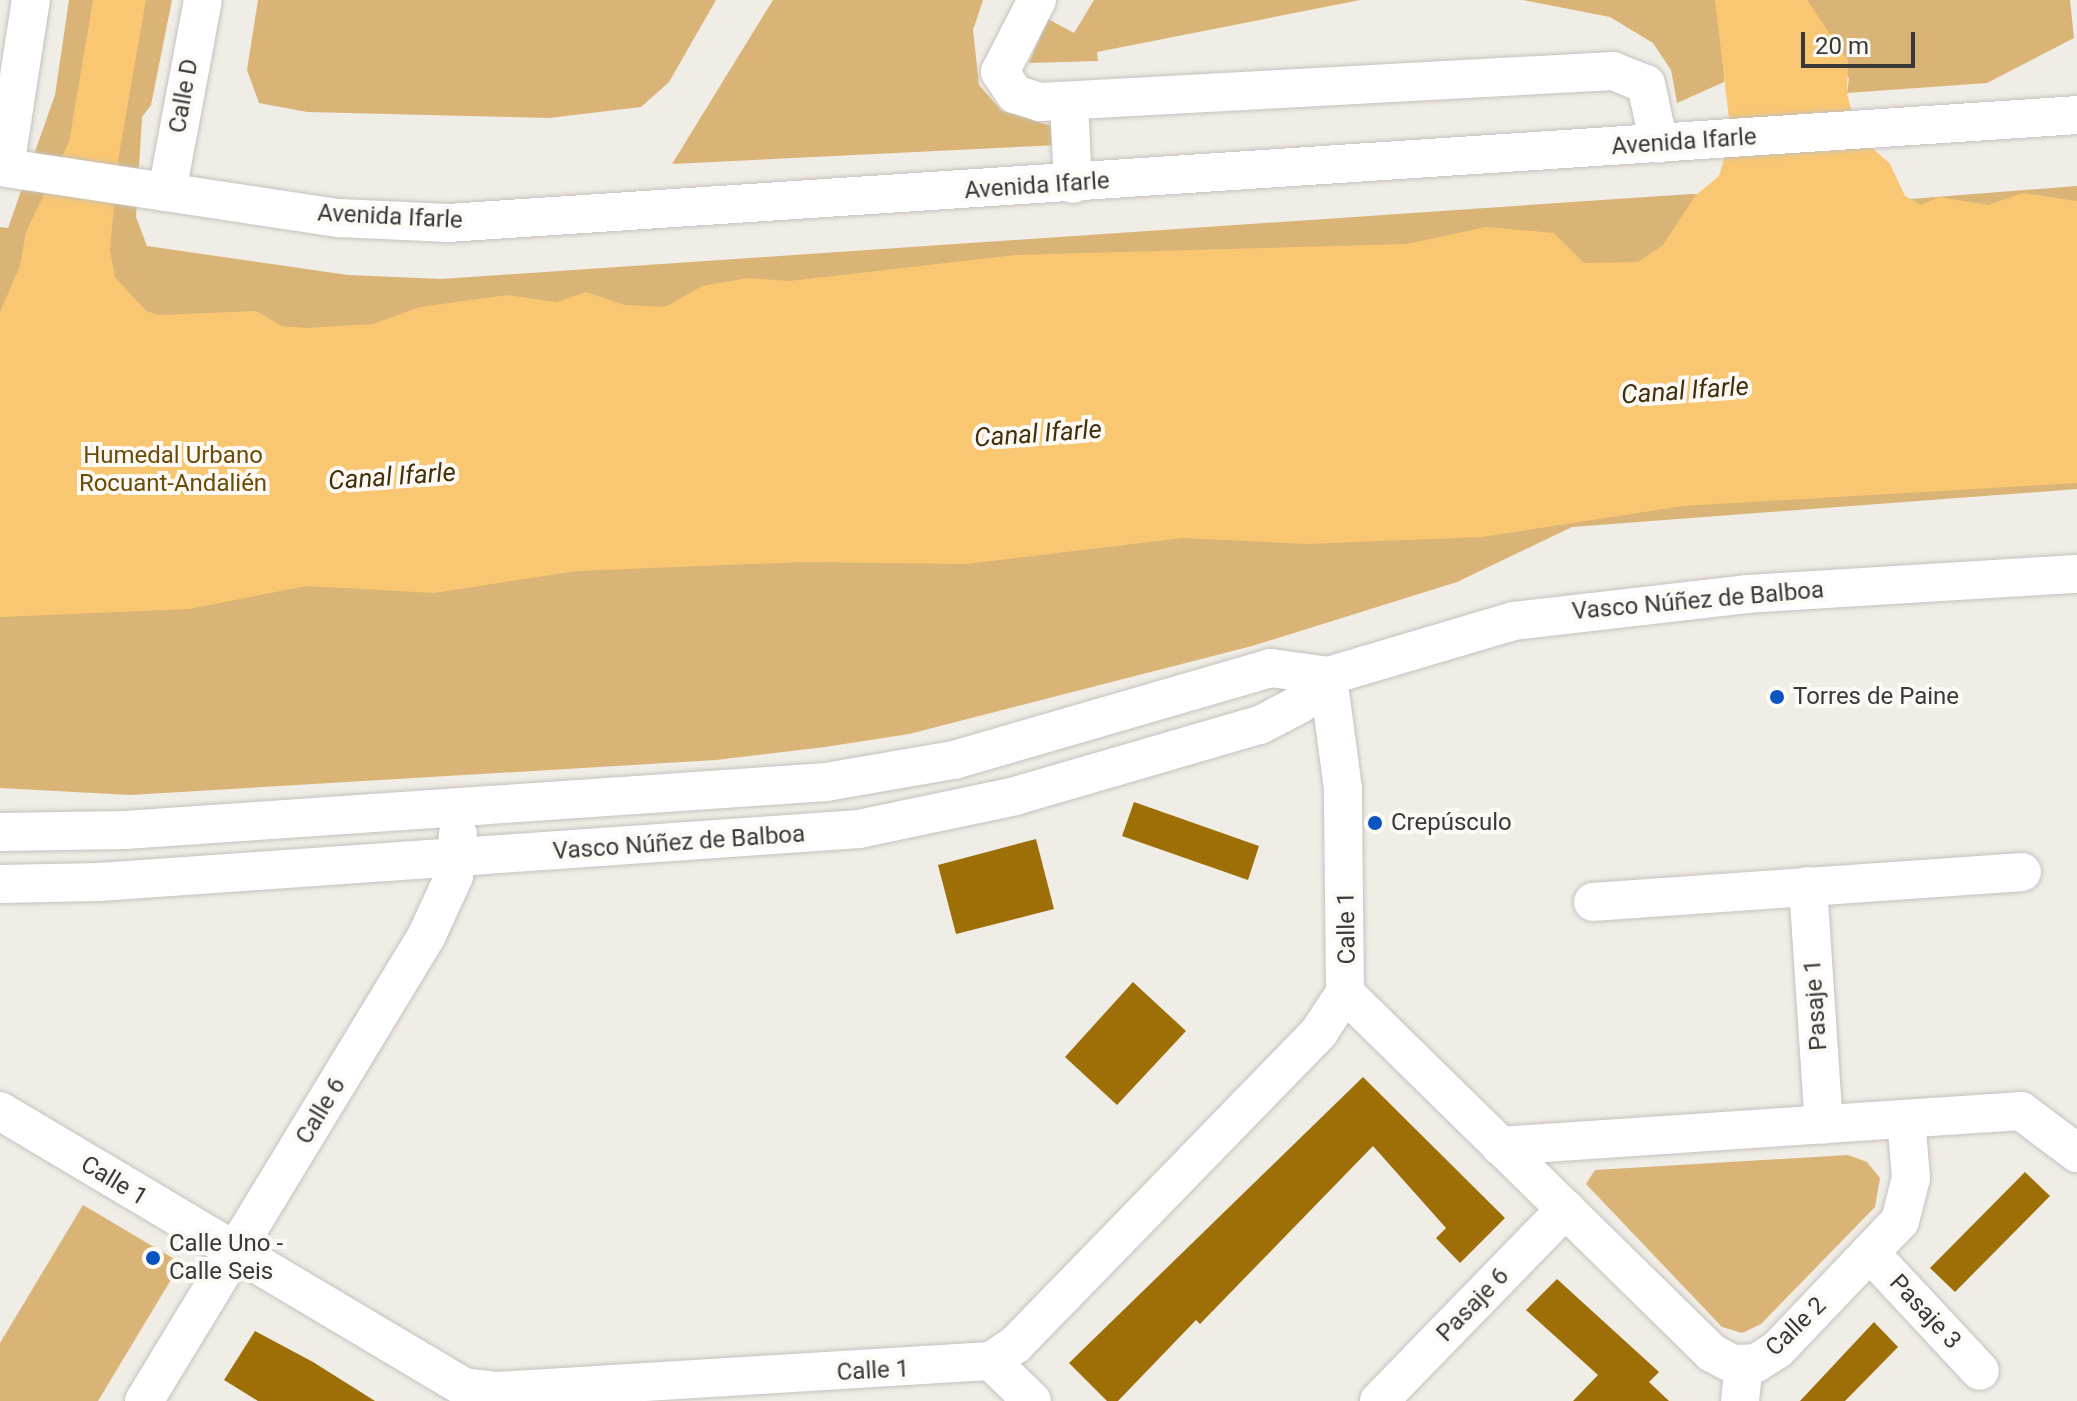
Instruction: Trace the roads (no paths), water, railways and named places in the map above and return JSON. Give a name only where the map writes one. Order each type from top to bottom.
[{"type":"street","points":[[11,168],[31,0]]},
{"type":"street","name":"Calle D","points":[[158,191],[203,0]]},
{"type":"street","points":[[1037,0],[1000,72],[1015,94],[1069,103],[1613,71],[1646,84],[1659,144]]},
{"type":"street","points":[[1069,103],[1073,184]]},
{"type":"street","name":"Avenida Ifarle","points":[[11,168],[339,218],[448,223],[1073,184],[2077,115]]},
{"type":"street","name":"Vasco Núñez de Balboa","points":[[0,832],[457,808],[893,772],[1271,668],[1328,676],[1451,636],[1584,609],[2077,574]]},
{"type":"street","name":"Vasco Núñez de Balboa","points":[[0,884],[458,858],[859,829],[966,808],[1260,725],[1300,704],[1328,676]]},
{"type":"street","name":"Calle 1","points":[[0,1111],[459,1394],[991,1361],[1016,1344],[1319,1032],[1345,993],[1343,789],[1328,676]]},
{"type":"street","name":"Calle 6","points":[[144,1401],[426,937],[458,858],[457,808]]},
{"type":"street","points":[[1593,902],[2022,872]]},
{"type":"street","name":"Pasaje 1","points":[[1808,886],[1824,1124]]},
{"type":"street","name":"Calle 2","points":[[1345,993],[1742,1383],[1870,1253],[1906,1210],[1911,1178],[1906,1119]]},
{"type":"street","points":[[1500,1146],[2021,1111],[2077,1153]]},
{"type":"street","name":"Pasaje 6","points":[[1387,1398],[1566,1209]]},
{"type":"street","name":"Pasaje 3","points":[[1870,1253],[1980,1371]]},
{"type":"street","points":[[991,1361],[1032,1401]]},
{"type":"water","name":"Humedal Urbano Rocuant-Andalién","points":[[93,0],[146,0],[118,160],[110,250],[115,277],[146,311],[159,315],[256,311],[282,326],[305,328],[373,324],[420,307],[507,295],[557,302],[586,292],[625,305],[665,307],[702,286],[748,278],[789,281],[1016,255],[1407,244],[1486,227],[1554,233],[1584,263],[1638,262],[1663,245],[1695,196],[1719,176],[1724,159],[1730,127],[1715,0],[1807,0],[1848,61],[1847,93],[1857,134],[1890,164],[1905,196],[1921,205],[1939,197],[1988,205],[2023,193],[2077,201],[2077,483],[1683,506],[1482,537],[1306,544],[1183,538],[967,564],[804,562],[577,571],[434,593],[307,586],[189,609],[0,617],[0,312],[20,266],[26,232],[69,142]]},
{"type":"place","name":"Torres de Paine","points":[[1777,697]]},
{"type":"place","name":"Crepúsculo","points":[[1375,823]]},
{"type":"place","name":"Calle Uno - Calle Seis","points":[[153,1258]]},
{"type":"water label","name":"Canal Ifarle","points":[[1685,391]]},
{"type":"water label","name":"Canal Ifarle","points":[[1038,434]]},
{"type":"water label","name":"Canal Ifarle","points":[[392,477]]}]
